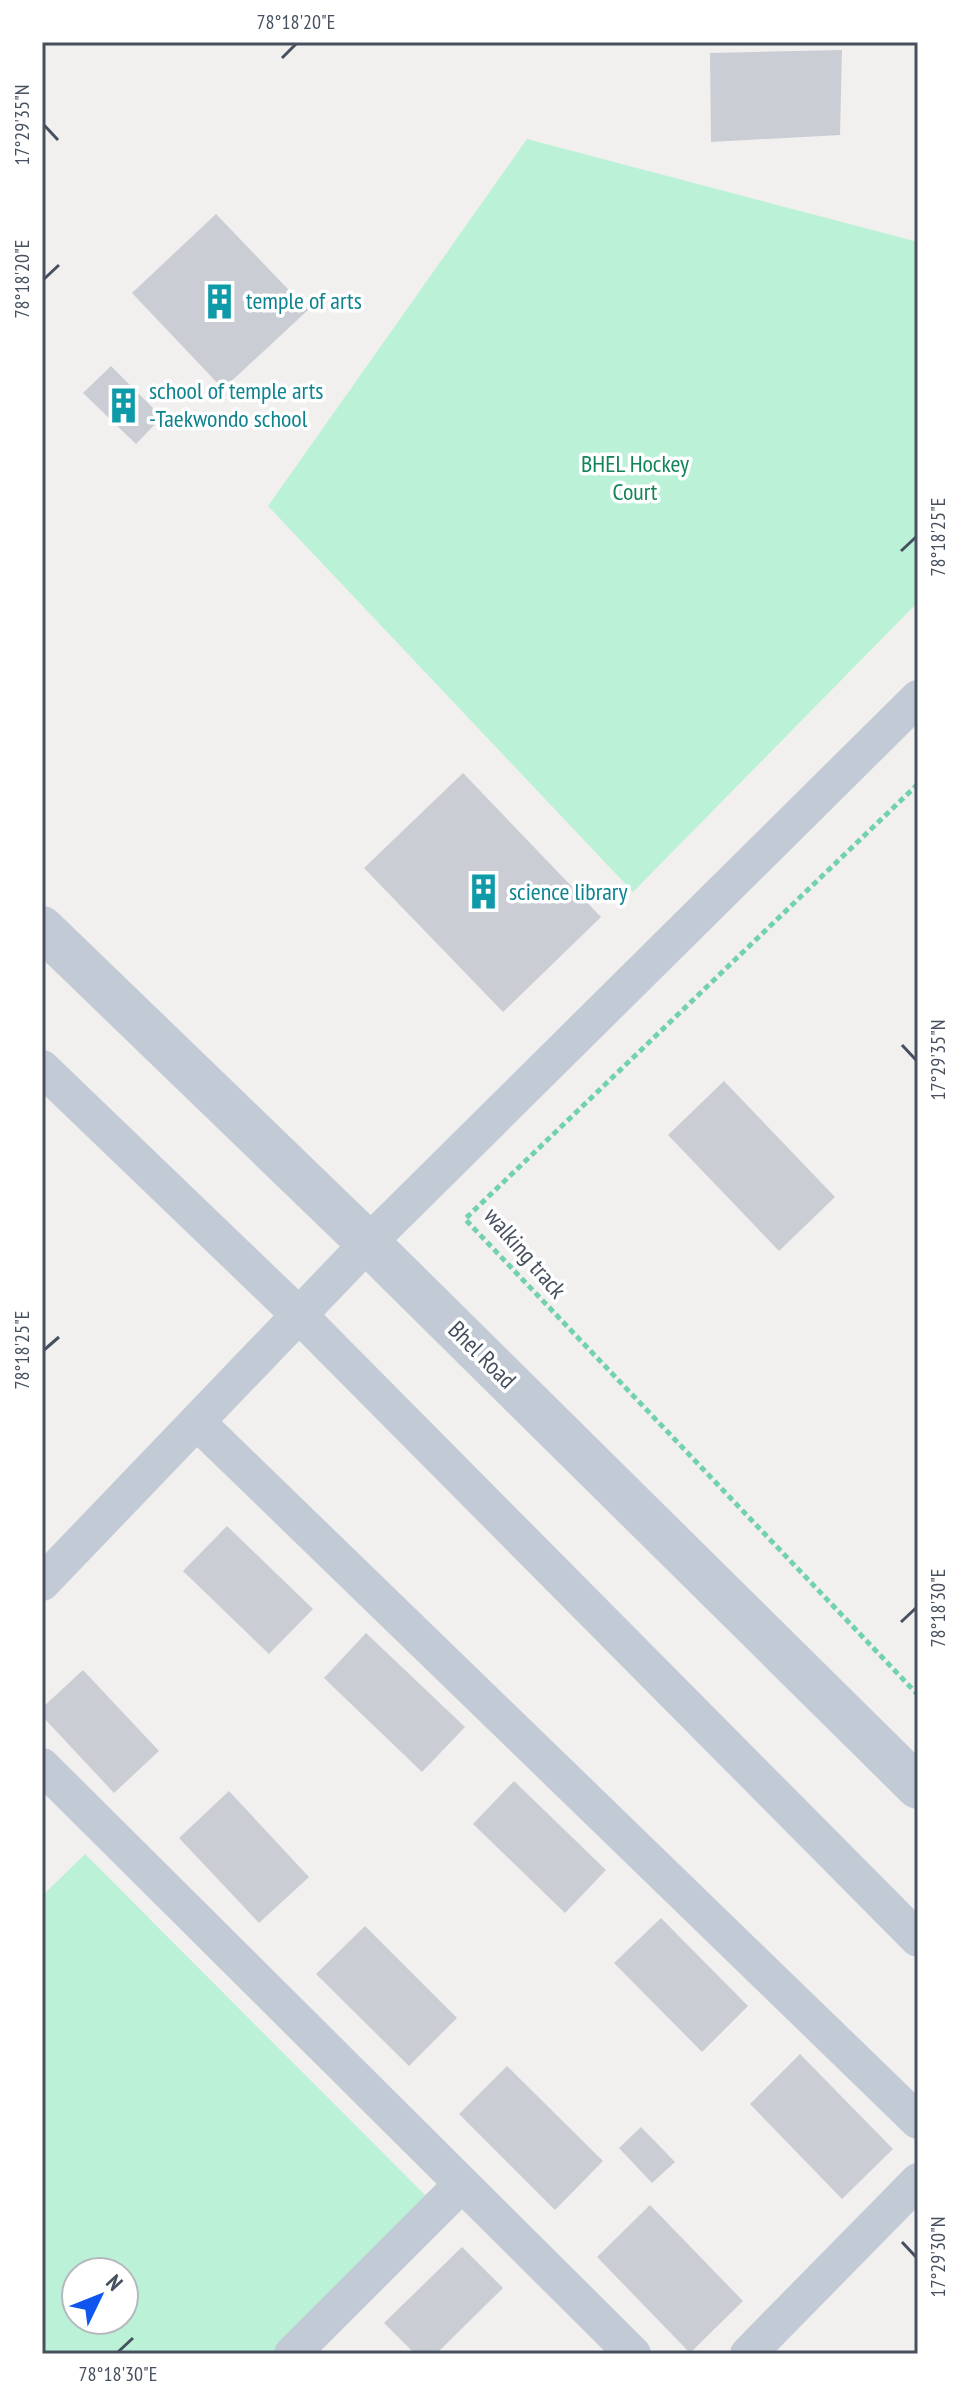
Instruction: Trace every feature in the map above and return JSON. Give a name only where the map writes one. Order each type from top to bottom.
[{"type":"street","points":[[42,1583],[368,1243],[918,698]]},
{"type":"street","name":"Bhel Road","points":[[42,928],[368,1243],[918,1787]]},
{"type":"street","points":[[42,1068],[299,1315],[918,1939]]},
{"type":"street","points":[[198,1423],[918,2121]]},
{"type":"street","points":[[42,1766],[633,2354]]},
{"type":"street","points":[[748,2354],[918,2181]]},
{"type":"street","points":[[292,2354],[461,2185]]},
{"type":"path","name":"walking track","points":[[918,784],[465,1219],[918,1695]]},
{"type":"green space","name":"BHEL Hockey Court","points":[[527,139],[918,242],[918,602],[633,892],[268,506]]},
{"type":"green space","points":[[85,1854],[429,2199],[271,2354],[42,2354],[42,1896]]},
{"type":"building","points":[[842,50],[840,135],[711,142],[710,53]]},
{"type":"building","name":"temple of arts","points":[[216,214],[308,310],[223,389],[132,293]]},
{"type":"building","name":"school of temple arts -Taekwondo school","points":[[111,366],[162,417],[136,444],[83,393]]},
{"type":"building","name":"science library","points":[[463,773],[601,917],[503,1012],[364,868]]},
{"type":"building","points":[[724,1081],[835,1197],[779,1251],[668,1135]]},
{"type":"building","points":[[227,1526],[313,1609],[269,1654],[183,1571]]},
{"type":"building","points":[[366,1633],[465,1727],[422,1772],[324,1678]]},
{"type":"building","points":[[83,1670],[159,1751],[114,1793],[42,1716],[42,1708]]},
{"type":"building","points":[[514,1781],[606,1870],[565,1913],[473,1824]]},
{"type":"building","points":[[229,1791],[309,1877],[259,1923],[179,1838]]},
{"type":"building","points":[[661,1918],[748,2006],[702,2052],[614,1963]]},
{"type":"building","points":[[365,1926],[457,2018],[409,2066],[316,1974]]},
{"type":"building","points":[[800,2054],[893,2149],[842,2199],[750,2104]]},
{"type":"building","points":[[507,2066],[603,2161],[555,2210],[459,2114]]},
{"type":"building","points":[[641,2127],[675,2162],[652,2183],[619,2148]]},
{"type":"building","points":[[650,2205],[743,2301],[690,2353],[597,2257]]},
{"type":"building","points":[[462,2247],[503,2288],[436,2354],[415,2354],[384,2323]]},
{"type":"place","name":"temple of arts","points":[[220,301]]},
{"type":"place","name":"school of temple arts -Taekwondo school","points":[[123,405]]},
{"type":"place","name":"science library","points":[[483,892]]}]
